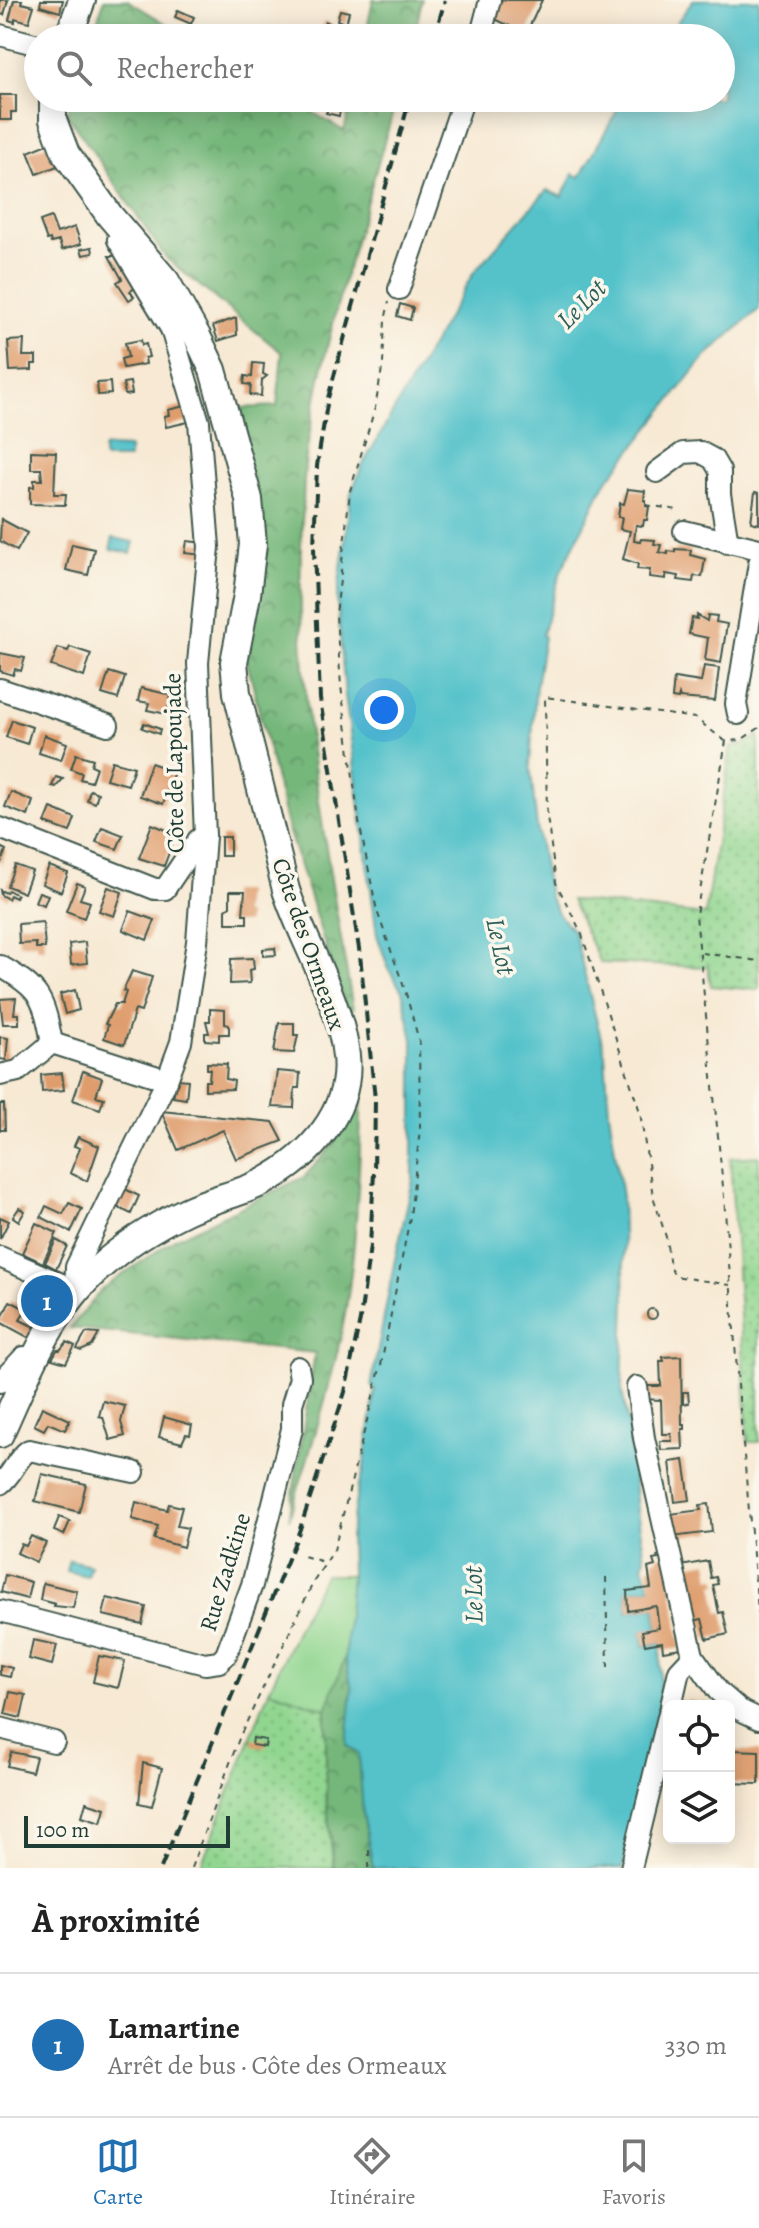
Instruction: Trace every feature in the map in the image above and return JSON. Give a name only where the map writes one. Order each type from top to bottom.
[{"type":"main road","points":[[74,24],[83,1]]},
{"type":"main road","name":"Côte des Ormeaux","points":[[0,1434],[35,1359],[75,1290],[123,1248],[156,1228],[186,1211],[264,1182],[301,1158],[322,1135],[335,1112],[346,1068],[340,1028],[286,890],[237,693],[234,662],[252,566],[253,544],[249,499],[213,370],[166,281],[86,186],[66,154],[53,112]]},
{"type":"street","points":[[484,24],[490,0]]},
{"type":"street","points":[[0,35],[24,41]]},
{"type":"street","points":[[399,289],[459,112]]},
{"type":"street","name":"Côte de Lapoujade","points":[[75,1290],[76,1267],[167,1080],[181,1042],[197,942],[205,836],[198,663],[209,547],[199,422],[171,329],[118,240],[124,232]]},
{"type":"street","points":[[657,472],[683,453],[700,452],[713,459],[720,471],[720,494],[728,543]]},
{"type":"street","points":[[684,531],[759,549]]},
{"type":"street","points":[[738,714],[736,704],[759,563]]},
{"type":"street","points":[[0,689],[108,725]]},
{"type":"street","points":[[0,828],[155,889],[165,889],[174,880],[198,840],[205,836]]},
{"type":"street","points":[[0,966],[37,991],[46,1008],[52,1043]]},
{"type":"street","points":[[52,1043],[167,1080]]},
{"type":"street","points":[[0,1075],[18,1071],[52,1043]]},
{"type":"street","points":[[0,1257],[75,1290]]},
{"type":"street","points":[[0,1382],[24,1357],[35,1359]]},
{"type":"street","name":"Rue Zadkine","points":[[0,1611],[205,1664],[219,1662],[226,1655],[252,1585],[292,1429],[292,1404],[300,1378],[298,1367]]},
{"type":"street","points":[[637,1387],[644,1438],[693,1656],[718,1691],[740,1710],[759,1719]]},
{"type":"street","points":[[0,1484],[7,1479],[23,1453],[29,1450],[134,1472]]},
{"type":"street","points":[[672,1700],[679,1671],[693,1656]]},
{"type":"street","points":[[0,1728],[54,1742]]},
{"type":"street","points":[[631,1868],[663,1737]]},
{"type":"path","points":[[191,1868],[240,1736],[314,1581],[334,1550],[394,1301],[410,1217],[420,1129],[419,1041],[377,911],[359,822],[341,686],[336,615],[350,491],[375,408],[390,299],[399,289]]},
{"type":"path","points":[[648,505],[678,510],[684,531]]},
{"type":"path","points":[[730,1285],[675,1276],[670,1267],[666,1237],[653,1196],[640,1112],[581,932],[556,883],[547,816],[545,697],[695,718],[726,741],[741,740],[759,728]]},
{"type":"path","points":[[726,741],[696,915],[702,953],[759,1621]]},
{"type":"path","points":[[702,953],[759,961]]},
{"type":"path","points":[[304,1556],[326,1563]]},
{"type":"path","points":[[606,1577],[608,1667]]},
{"type":"path","points":[[369,1844],[369,1868]]},
{"type":"green space","points":[[104,0],[127,0],[167,24],[96,24]]},
{"type":"green space","points":[[373,0],[422,0],[417,24],[368,24]]},
{"type":"green space","points":[[312,112],[344,131],[349,112],[393,112],[324,361],[304,477],[300,584],[302,645],[314,767],[353,1009],[347,1013],[287,826],[247,661],[248,454],[240,408],[277,406],[282,353],[166,258],[67,114]]},
{"type":"green space","points":[[759,735],[759,990],[711,986],[708,967],[600,963],[571,900],[705,915],[731,747],[745,744]]},
{"type":"green space","points":[[362,1084],[356,1216],[348,1296],[330,1381],[289,1519],[315,1353],[70,1328],[102,1289],[174,1239],[304,1177],[333,1145]]},
{"type":"green space","points":[[759,1156],[759,1442],[748,1442],[730,1158]]},
{"type":"green space","points":[[325,1575],[351,1575],[345,1657],[326,1709],[269,1690]]},
{"type":"green space","points":[[345,1657],[352,1689],[347,1745],[359,1754],[363,1813],[373,1868],[334,1868],[326,1796],[326,1709]]},
{"type":"green space","points":[[269,1690],[326,1709],[326,1796],[334,1868],[200,1868]]},
{"type":"water","name":"Le Lot","points":[[693,0],[759,0],[759,309],[705,357],[604,485],[561,571],[542,635],[530,763],[549,896],[559,915],[574,932],[605,1054],[609,1112],[622,1197],[625,1302],[622,1389],[645,1557],[643,1565],[650,1587],[627,1591],[627,1612],[655,1607],[658,1628],[642,1631],[644,1646],[661,1643],[659,1715],[637,1795],[623,1868],[373,1868],[363,1813],[359,1754],[347,1745],[352,1689],[345,1657],[351,1575],[350,1536],[375,1390],[371,1386],[413,1180],[413,1039],[402,991],[389,970],[377,935],[345,695],[337,599],[351,493],[362,466],[474,272],[547,190],[562,197],[573,174],[580,177],[616,112],[735,112],[735,24],[676,24]]},
{"type":"water","points":[[129,448],[129,459],[105,459],[103,449]]},
{"type":"water","points":[[113,538],[134,542],[131,553],[110,549]]},
{"type":"water","points":[[69,1560],[90,1565],[87,1576],[66,1571]]},
{"type":"building","points":[[0,0],[8,0],[4,15],[0,14]]},
{"type":"building","points":[[14,0],[34,6],[29,22],[15,18],[15,22],[9,20]]},
{"type":"building","points":[[41,0],[63,0],[60,12],[40,6]]},
{"type":"building","points":[[501,0],[542,0],[531,24],[505,24],[493,18]]},
{"type":"building","points":[[178,10],[194,17],[191,24],[175,17]]},
{"type":"building","points":[[340,10],[349,12],[346,24],[337,20]]},
{"type":"building","points":[[0,95],[16,95],[16,112],[11,112],[11,120],[0,120]]},
{"type":"building","points":[[50,143],[60,165],[37,174],[28,152]]},
{"type":"building","points":[[51,217],[57,233],[75,227],[81,244],[62,250],[59,241],[51,243],[50,239],[47,240],[40,221]]},
{"type":"building","points":[[92,247],[93,253],[83,255],[81,249]]},
{"type":"building","points":[[109,256],[123,256],[141,285],[130,291],[134,297],[129,300],[117,282],[122,279]]},
{"type":"building","points":[[400,304],[413,308],[410,320],[397,316]]},
{"type":"building","points":[[236,318],[237,335],[218,341],[213,326]]},
{"type":"building","points":[[24,340],[23,356],[36,356],[36,364],[32,364],[32,370],[10,371],[8,341]]},
{"type":"building","points":[[141,340],[142,345],[146,344],[149,357],[145,358],[146,364],[123,368],[121,359],[128,357],[125,343]]},
{"type":"building","points":[[253,363],[264,364],[263,374],[267,376],[262,380],[261,396],[250,395],[251,385],[244,384],[245,376],[252,377]]},
{"type":"building","points":[[110,382],[111,394],[98,395],[97,383]]},
{"type":"building","points":[[130,382],[132,394],[125,395],[123,383]]},
{"type":"building","points":[[189,405],[193,421],[166,427],[164,416],[169,415],[168,410]]},
{"type":"building","points":[[31,451],[56,452],[54,494],[66,494],[65,505],[30,504],[30,487],[34,487],[34,480],[42,480],[41,469],[31,469]]},
{"type":"building","points":[[628,489],[645,491],[644,500],[649,507],[643,526],[636,525],[634,541],[655,540],[654,544],[661,545],[659,552],[668,554],[668,551],[675,552],[675,549],[691,550],[690,555],[705,559],[702,577],[694,576],[693,582],[666,574],[666,579],[649,577],[650,570],[637,569],[638,564],[623,559],[630,531],[620,529],[622,517],[618,517],[620,503],[624,504]]},
{"type":"building","points":[[755,492],[759,493],[759,524],[751,522]]},
{"type":"building","points":[[1,519],[27,533],[17,551],[0,541]]},
{"type":"building","points":[[187,541],[204,543],[203,555],[185,553]]},
{"type":"building","points":[[72,544],[94,549],[88,575],[66,570]]},
{"type":"building","points":[[697,615],[707,621],[708,615],[717,616],[716,622],[727,624],[721,663],[705,660],[708,638],[689,634],[692,618],[697,619]]},
{"type":"building","points":[[70,647],[91,654],[84,677],[51,666],[58,648],[68,651]]},
{"type":"building","points":[[0,653],[25,658],[21,671],[15,669],[13,675],[0,671]]},
{"type":"building","points":[[704,666],[719,668],[715,701],[680,698],[679,695],[678,699],[672,698],[674,678],[701,682]]},
{"type":"building","points":[[109,672],[125,677],[118,699],[102,694]]},
{"type":"building","points":[[141,688],[171,695],[167,714],[147,710],[149,703],[138,701]]},
{"type":"building","points":[[12,720],[32,727],[27,744],[6,737]]},
{"type":"building","points":[[144,723],[160,729],[159,734],[142,728]]},
{"type":"building","points":[[44,735],[67,743],[61,760],[39,753]]},
{"type":"building","points":[[76,754],[93,759],[91,765],[96,767],[91,782],[80,779],[82,773],[71,769]]},
{"type":"building","points":[[112,761],[134,767],[128,785],[106,779]]},
{"type":"building","points":[[151,763],[174,771],[163,804],[140,796]]},
{"type":"building","points":[[56,777],[63,779],[56,787],[52,786]]},
{"type":"building","points":[[90,790],[98,793],[95,803],[87,800]]},
{"type":"building","points":[[11,792],[33,801],[28,816],[5,807]]},
{"type":"building","points":[[51,808],[75,818],[70,832],[45,823]]},
{"type":"building","points":[[152,824],[176,834],[164,866],[139,858]]},
{"type":"building","points":[[102,827],[123,835],[117,849],[96,842]]},
{"type":"building","points":[[221,837],[230,837],[230,856],[221,856]]},
{"type":"building","points":[[0,847],[6,850],[0,866]]},
{"type":"building","points":[[15,865],[32,871],[24,893],[7,886]]},
{"type":"building","points":[[49,866],[68,873],[61,892],[42,884]]},
{"type":"building","points":[[77,883],[85,886],[80,899],[90,902],[84,918],[66,911]]},
{"type":"building","points":[[108,887],[122,892],[114,916],[99,911]]},
{"type":"building","points":[[0,890],[6,893],[8,890],[17,895],[16,898],[10,895],[8,899],[1,895]]},
{"type":"building","points":[[230,891],[245,891],[243,914],[247,914],[247,923],[226,923]]},
{"type":"building","points":[[39,892],[48,895],[44,905],[35,902]]},
{"type":"building","points":[[130,911],[155,920],[147,940],[123,930]]},
{"type":"building","points":[[43,922],[45,948],[36,948],[36,943],[19,944],[18,924]]},
{"type":"building","points":[[85,942],[87,963],[71,965],[69,944]]},
{"type":"building","points":[[275,948],[276,955],[263,956],[263,949]]},
{"type":"building","points":[[253,958],[254,969],[249,970],[250,983],[230,984],[231,959]]},
{"type":"building","points":[[132,971],[152,977],[141,1012],[135,1010],[124,1045],[104,1038],[108,1025],[105,1024],[115,1004],[122,1004],[126,992],[123,991]]},
{"type":"building","points":[[75,990],[79,1010],[65,1014],[60,994]]},
{"type":"building","points":[[16,998],[14,1014],[19,1014],[19,1024],[3,1024],[0,999]]},
{"type":"building","points":[[210,1009],[225,1010],[229,1034],[219,1034],[219,1041],[205,1040],[205,1033],[209,1033],[206,1021],[210,1021]]},
{"type":"building","points":[[279,1023],[294,1023],[294,1035],[298,1035],[294,1053],[274,1052]]},
{"type":"building","points":[[0,1037],[8,1038],[6,1060],[0,1059]]},
{"type":"building","points":[[207,1063],[227,1064],[226,1079],[234,1081],[233,1089],[205,1090],[210,1069],[207,1069]]},
{"type":"building","points":[[83,1071],[102,1078],[96,1096],[104,1098],[100,1109],[73,1100]]},
{"type":"building","points":[[277,1071],[300,1073],[294,1108],[272,1107]]},
{"type":"building","points":[[62,1073],[64,1090],[42,1092],[41,1075]]},
{"type":"building","points":[[177,1079],[188,1080],[186,1099],[173,1097]]},
{"type":"building","points":[[0,1104],[4,1104],[5,1130],[0,1130]]},
{"type":"building","points":[[161,1111],[273,1122],[283,1141],[236,1159],[223,1130],[178,1150]]},
{"type":"building","points":[[78,1137],[99,1146],[87,1181],[70,1173],[80,1148],[74,1146]]},
{"type":"building","points":[[123,1188],[139,1196],[131,1214],[113,1205]]},
{"type":"building","points":[[69,1203],[82,1209],[71,1232],[41,1217],[46,1206],[63,1214]]},
{"type":"building","points":[[19,1208],[25,1211],[19,1221],[13,1217]]},
{"type":"building","points":[[0,1217],[9,1221],[0,1239]]},
{"type":"building","points":[[36,1223],[57,1233],[43,1263],[22,1253]]},
{"type":"building","points":[[56,1240],[67,1246],[56,1269],[45,1263]]},
{"type":"building","points":[[10,1301],[26,1309],[20,1320],[39,1329],[33,1340],[0,1322]]},
{"type":"building","points":[[652,1309],[657,1314],[652,1319],[647,1314]]},
{"type":"building","points":[[86,1333],[99,1334],[92,1346],[81,1351],[77,1349]]},
{"type":"building","points":[[67,1342],[75,1346],[66,1363],[52,1359],[57,1350]]},
{"type":"building","points":[[681,1356],[682,1425],[685,1425],[682,1429],[683,1449],[661,1450],[660,1441],[672,1441],[671,1434],[662,1434],[661,1400],[643,1399],[643,1386],[661,1386],[660,1361],[664,1361],[663,1357]]},
{"type":"building","points":[[683,1392],[688,1392],[689,1403],[683,1404]]},
{"type":"building","points":[[103,1401],[125,1406],[121,1422],[125,1436],[110,1440],[103,1417],[99,1416]]},
{"type":"building","points":[[42,1407],[70,1420],[65,1430],[48,1423],[44,1430],[34,1425]]},
{"type":"building","points":[[164,1417],[192,1425],[190,1435],[186,1434],[182,1443],[159,1437]]},
{"type":"building","points":[[684,1460],[690,1500],[675,1502],[670,1462]]},
{"type":"building","points":[[42,1474],[86,1484],[79,1512],[35,1501]]},
{"type":"building","points":[[136,1502],[167,1510],[169,1504],[182,1507],[177,1526],[188,1528],[183,1547],[154,1539],[158,1526],[132,1519]]},
{"type":"building","points":[[709,1504],[712,1532],[672,1537],[670,1514],[701,1510],[700,1505]]},
{"type":"building","points":[[59,1517],[70,1521],[64,1535],[54,1531]]},
{"type":"building","points":[[31,1536],[46,1543],[36,1562],[17,1553],[21,1544],[26,1546]]},
{"type":"building","points":[[667,1554],[681,1648],[663,1651],[662,1642],[645,1645],[642,1631],[659,1628],[656,1606],[628,1611],[627,1591],[651,1588],[648,1568],[655,1566],[653,1560],[658,1559],[657,1556]]},
{"type":"building","points":[[708,1561],[711,1578],[716,1577],[718,1584],[713,1585],[719,1613],[723,1612],[728,1634],[707,1639],[702,1619],[692,1621],[681,1566]]},
{"type":"building","points":[[5,1575],[31,1582],[27,1599],[1,1592]]},
{"type":"building","points":[[43,1583],[77,1591],[73,1608],[54,1606],[40,1600]]},
{"type":"building","points":[[107,1598],[146,1607],[142,1624],[103,1615]]},
{"type":"building","points":[[33,1640],[57,1645],[52,1665],[29,1659]]},
{"type":"building","points":[[99,1656],[125,1661],[118,1688],[93,1682]]},
{"type":"building","points":[[0,1665],[12,1668],[10,1677],[0,1675]]},
{"type":"building","points":[[10,1692],[26,1695],[21,1718],[5,1714]]},
{"type":"building","points":[[253,1738],[266,1740],[265,1747],[252,1745]]},
{"type":"building","points":[[735,1750],[759,1751],[759,1784],[735,1783]]},
{"type":"building","points":[[11,1752],[36,1757],[32,1772],[7,1766]]},
{"type":"building","points":[[143,1763],[162,1768],[152,1806],[139,1803]]},
{"type":"building","points":[[86,1802],[105,1808],[101,1822],[82,1816]]},
{"type":"railway","points":[[438,24],[445,0]]},
{"type":"railway","points":[[161,1868],[299,1532],[345,1392],[360,1320],[370,1246],[375,1099],[360,955],[320,699],[314,548],[317,466],[328,398],[406,112]]},
{"type":"place","name":"Lamartine","points":[[47,1301]]}]
